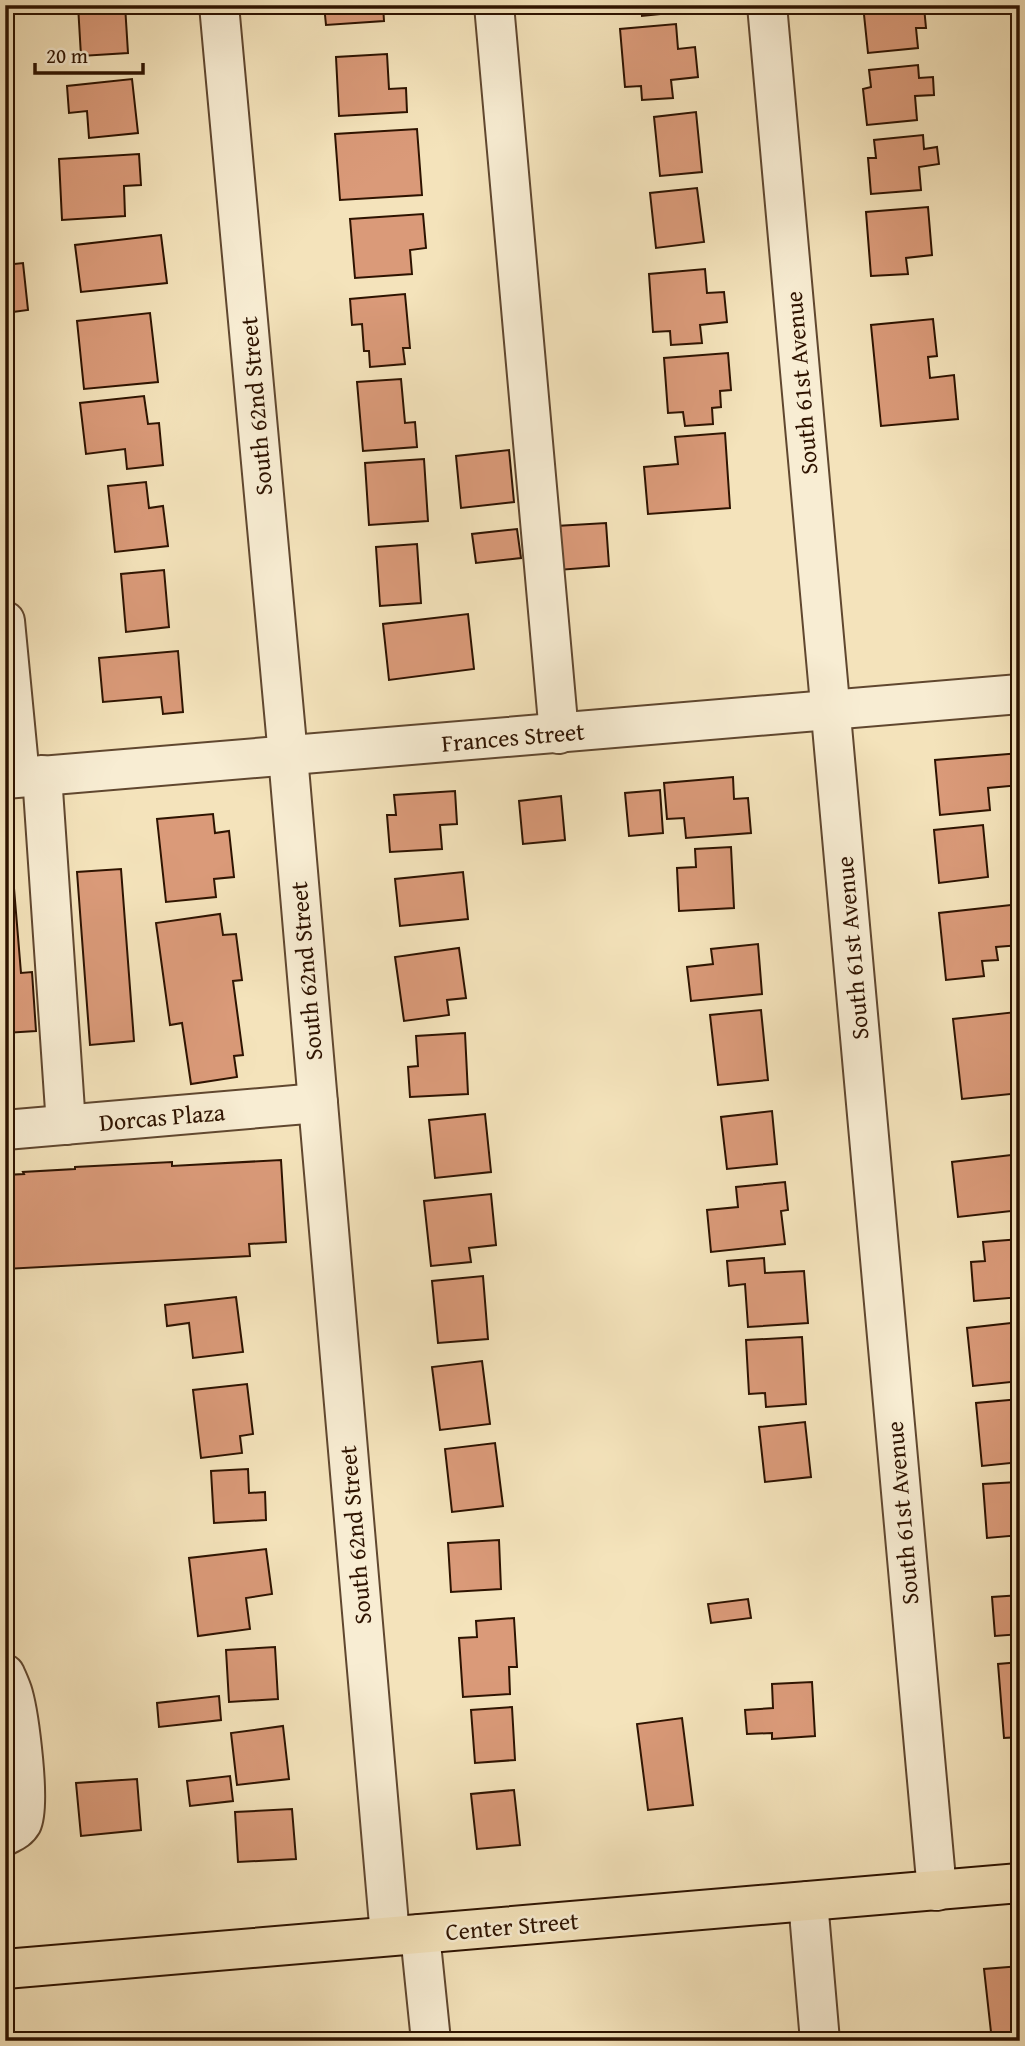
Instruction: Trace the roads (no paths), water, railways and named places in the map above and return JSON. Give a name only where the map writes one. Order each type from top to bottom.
[{"type":"main road","name":"Center Street","points":[[5,1969],[1020,1883]]},
{"type":"street","name":"South 62nd Street","points":[[219,5],[318,1103],[405,1935],[431,2041]]},
{"type":"street","points":[[494,5],[559,734]]},
{"type":"street","name":"South 61st Avenue","points":[[767,5],[937,1891]]},
{"type":"street","points":[[5,621],[66,1125]]},
{"type":"street","name":"Frances Street","points":[[22,777],[1020,694]]},
{"type":"street","name":"Dorcas Plaza","points":[[5,1130],[318,1103]]},
{"type":"street","points":[[5,1674],[14,1695],[25,1792],[22,1823],[17,1830],[5,1836]]},
{"type":"street","points":[[808,1901],[820,2041]]}]
